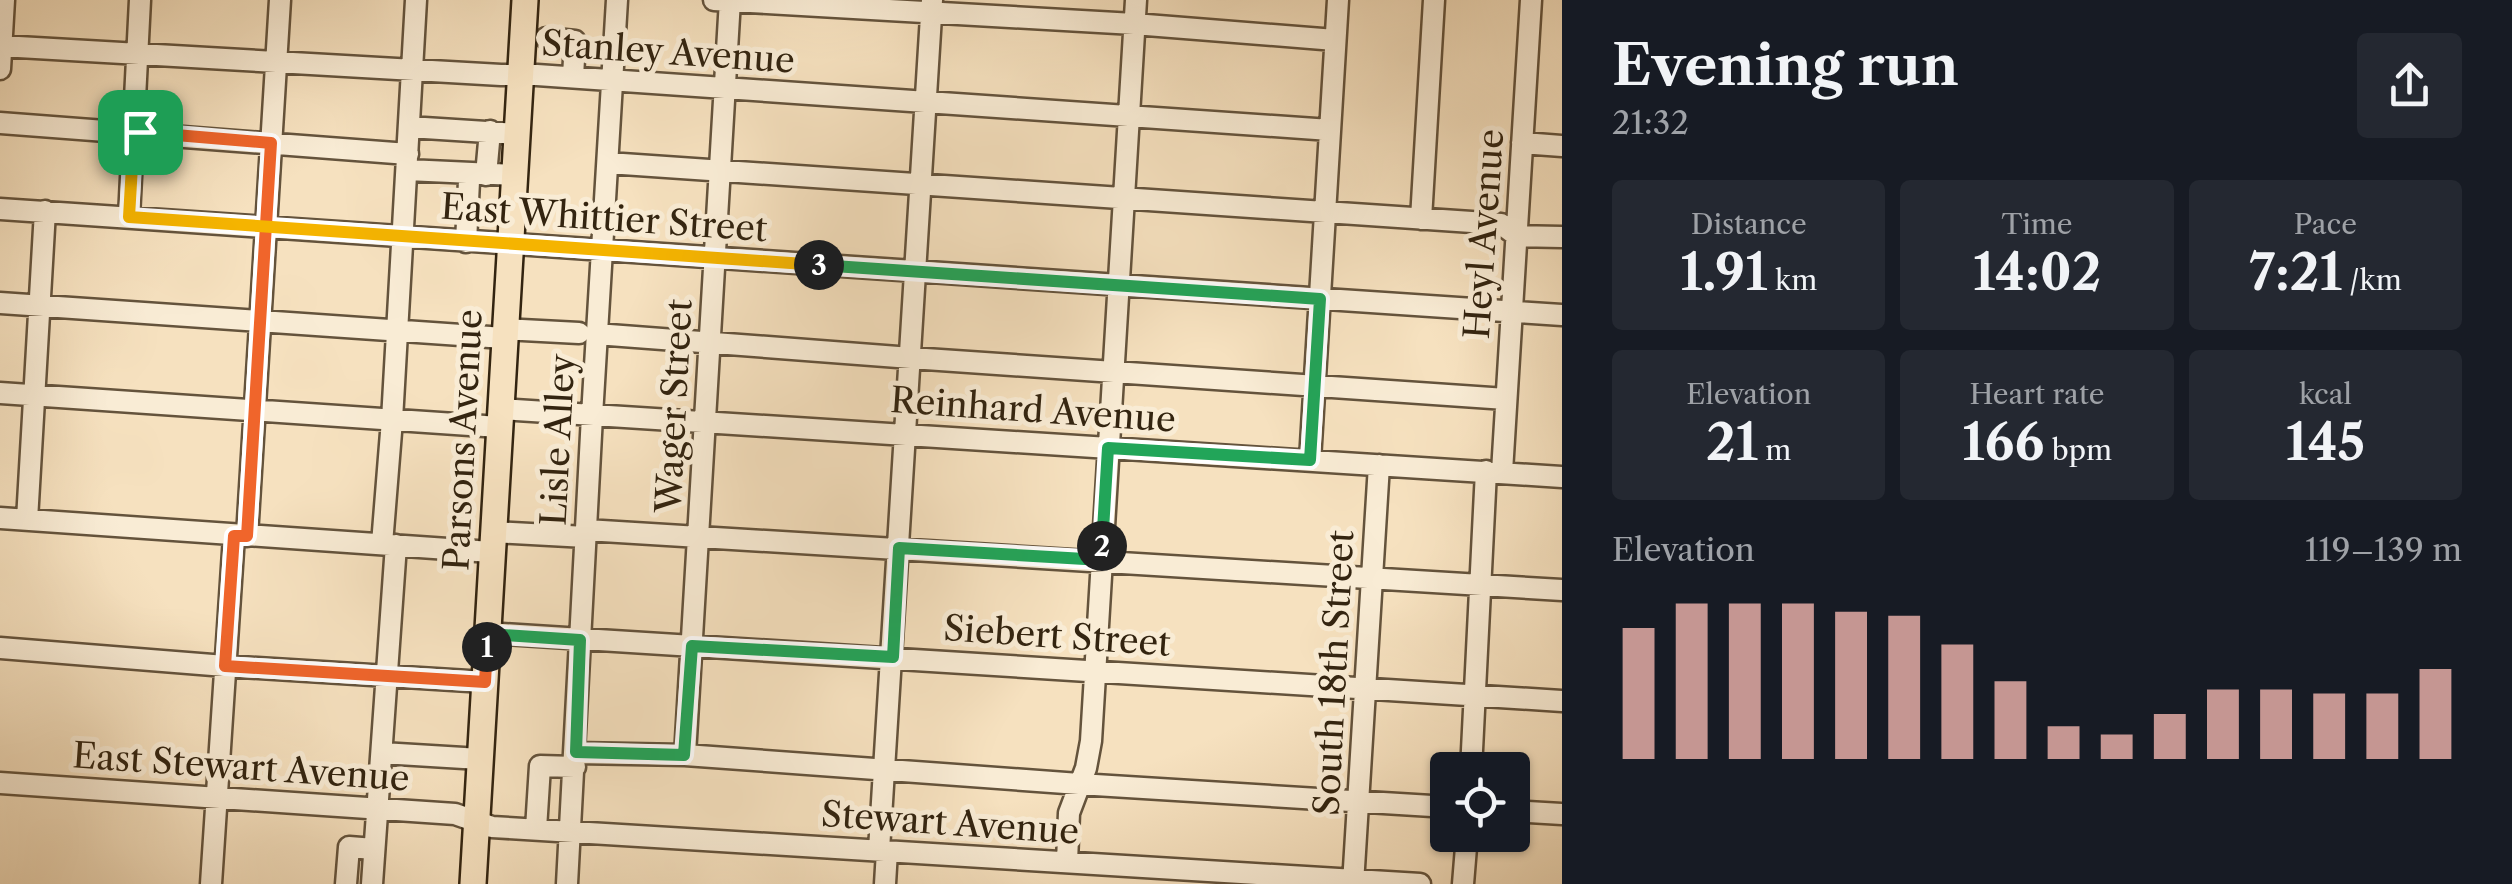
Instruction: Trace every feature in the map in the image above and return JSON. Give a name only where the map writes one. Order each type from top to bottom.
[{"type":"main road","name":"Parsons Avenue","points":[[472,884],[524,0]]},
{"type":"street","points":[[0,68],[4,0]]},
{"type":"street","points":[[129,217],[140,0]]},
{"type":"street","points":[[210,884],[225,666],[256,410],[280,0]]},
{"type":"street","points":[[372,884],[387,676],[392,420],[416,0]]},
{"type":"street","name":"Lisle Alley","points":[[567,884],[592,416],[588,333],[604,250],[617,0]]},
{"type":"street","points":[[714,0],[932,7],[1336,40]]},
{"type":"street","name":"Wager Street","points":[[684,755],[730,0]]},
{"type":"street","points":[[1067,862],[1069,813],[1091,742],[1136,0]]},
{"type":"street","points":[[1310,460],[1338,0]]},
{"type":"street","points":[[1421,218],[1434,0]]},
{"type":"street","name":"Heyl Avenue","points":[[1472,752],[1481,584],[1506,399],[1531,0]]},
{"type":"street","points":[[885,884],[886,770],[932,7]]},
{"type":"street","points":[[546,38],[575,41],[573,78]]},
{"type":"street","name":"Stanley Avenue","points":[[2,46],[726,87],[1330,130]]},
{"type":"street","points":[[0,123],[271,143],[408,162],[478,178],[514,174]]},
{"type":"street","points":[[409,126],[517,134]]},
{"type":"street","points":[[466,242],[490,131]]},
{"type":"street","points":[[1522,143],[1562,146]]},
{"type":"street","points":[[608,163],[1501,224],[1517,236],[1562,236]]},
{"type":"street","name":"East Whittier Street","points":[[0,208],[1562,315]]},
{"type":"street","points":[[27,520],[45,212]]},
{"type":"street","points":[[0,302],[398,330],[588,333],[1506,399]]},
{"type":"street","name":"Reinhard Avenue","points":[[0,394],[392,420],[592,416],[1562,476]]},
{"type":"street","name":"South 18th Street","points":[[1353,882],[1379,465]]},
{"type":"street","points":[[0,520],[389,545],[492,542],[586,533],[698,536],[1562,590]]},
{"type":"street","name":"Siebert Street","points":[[487,634],[1562,701]]},
{"type":"street","points":[[0,648],[485,682]]},
{"type":"street","points":[[382,753],[480,759]]},
{"type":"street","points":[[536,829],[536,759],[684,755],[1430,805]]},
{"type":"street","name":"East Stewart Avenue","points":[[0,783],[379,808],[455,814],[476,820]]},
{"type":"street","points":[[1530,812],[1562,814]]},
{"type":"street","name":"Stewart Avenue","points":[[476,820],[492,826],[571,832],[1067,862],[1117,875],[1420,884]]},
{"type":"street","points":[[346,884],[349,847],[374,849]]},
{"type":"street","points":[[1463,884],[1466,852]]},
{"type":"route","points":[[140,132],[134,132],[129,217],[265,226],[466,242],[1320,299],[1310,460],[1108,448],[1102,560],[899,548],[893,657],[692,646],[684,755],[576,752],[580,640],[487,634],[485,682],[225,666],[234,536],[247,536],[263,246],[265,226],[271,143],[140,132]]}]
